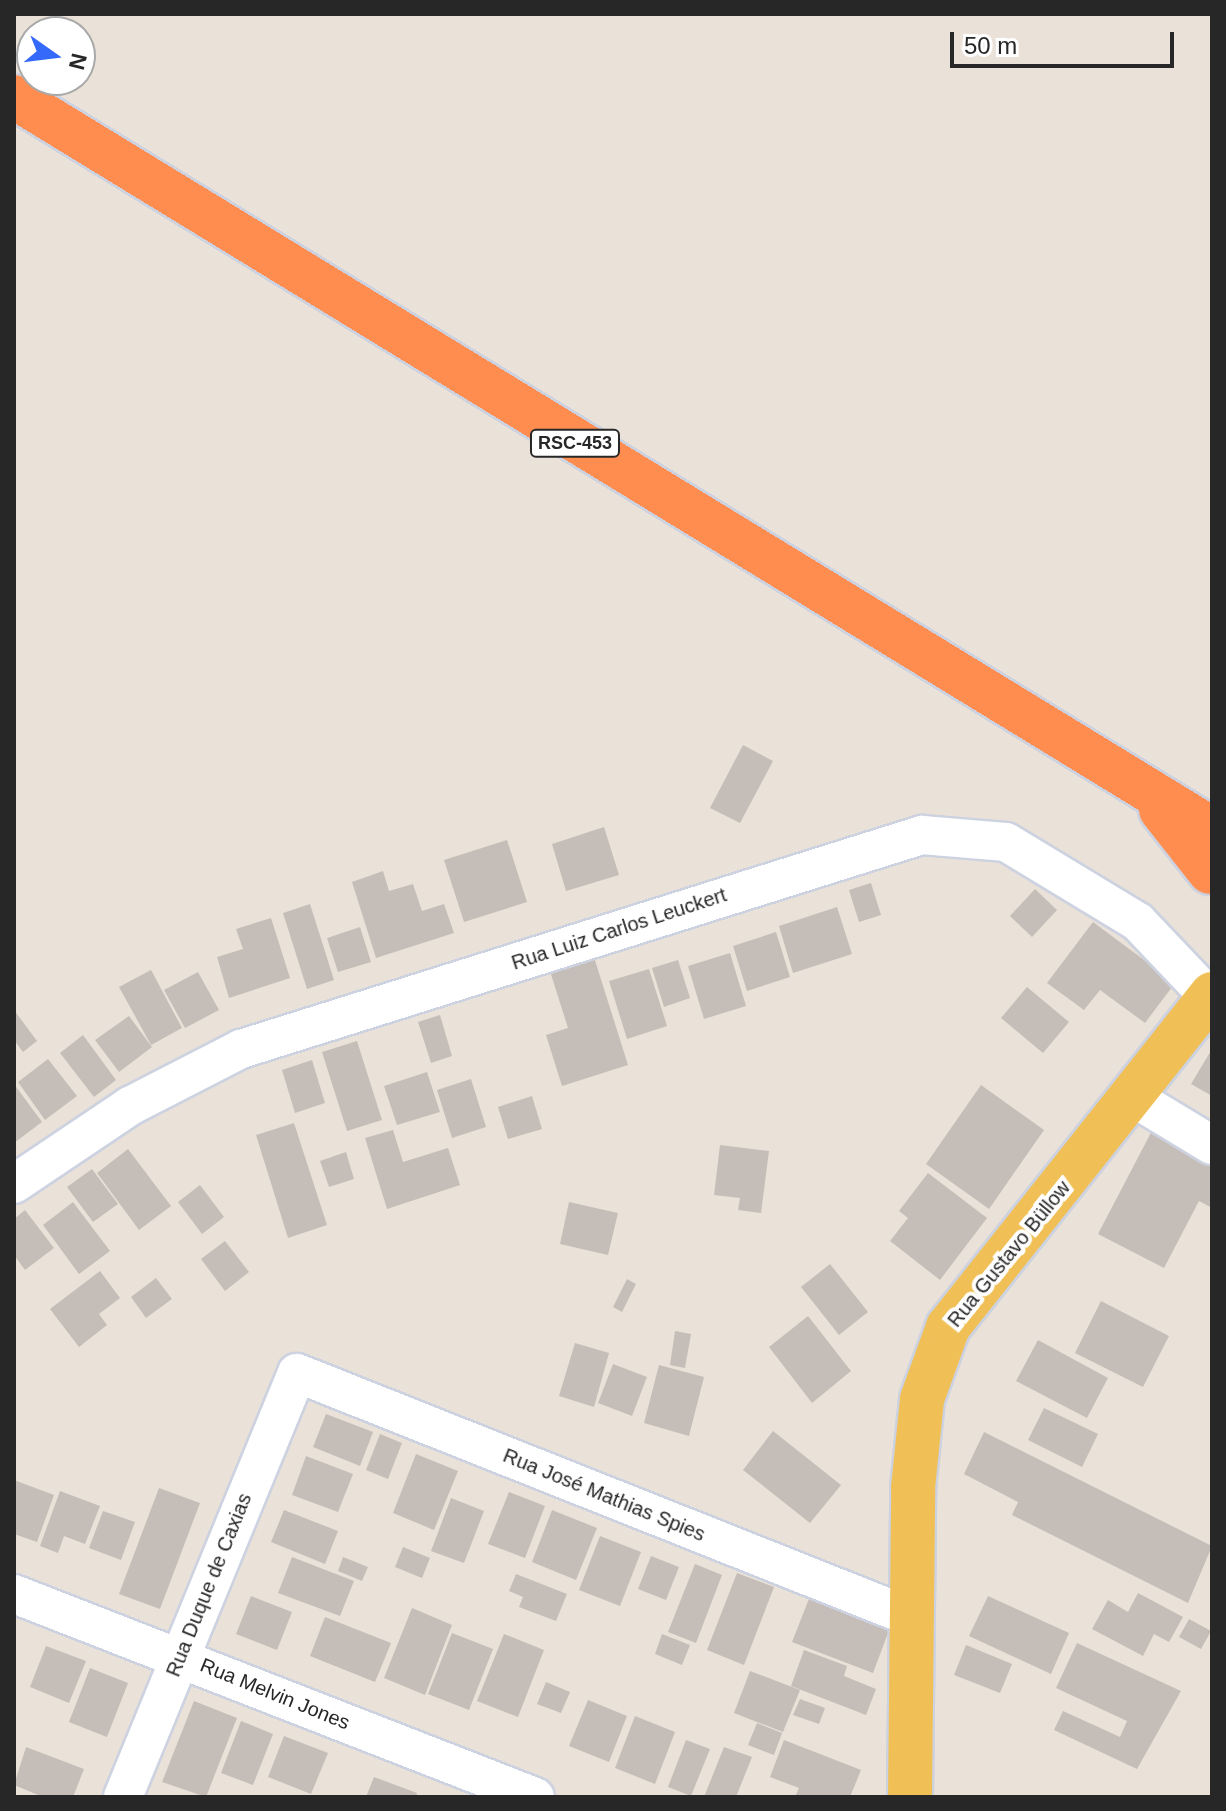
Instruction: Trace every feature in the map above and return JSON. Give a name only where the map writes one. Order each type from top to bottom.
[{"type":"highway","name":"RSC-453","points":[[14,97],[1212,829]]},
{"type":"highway","points":[[1140,783],[1212,796]]},
{"type":"highway","points":[[1140,783],[1211,877]]},
{"type":"main road","name":"Rua Gustavo Büllow","points":[[910,1797],[911,1617],[922,1399],[948,1327],[1136,1099],[1211,996]]},
{"type":"street","name":"Rua Luiz Carlos Leuckert","points":[[14,1184],[130,1106],[241,1049],[922,835],[1006,842],[1138,922],[1211,996]]},
{"type":"street","points":[[1136,1099],[1212,1145]]},
{"type":"street","name":"Rua José Mathias Spies","points":[[297,1373],[911,1617]]},
{"type":"street","name":"Rua Duque de Caxias","points":[[123,1797],[297,1373]]},
{"type":"street","name":"Rua Melvin Jones","points":[[14,1594],[535,1797]]},
{"type":"building","points":[[743,745],[773,761],[740,823],[710,808]]},
{"type":"building","points":[[604,827],[619,875],[566,891],[552,844]]},
{"type":"building","points":[[507,840],[527,902],[464,922],[444,860]]},
{"type":"building","points":[[383,871],[389,891],[413,884],[422,911],[444,904],[454,933],[376,958],[352,882]]},
{"type":"building","points":[[871,883],[881,915],[859,922],[849,890]]},
{"type":"building","points":[[1035,889],[1057,910],[1032,937],[1010,916]]},
{"type":"building","points":[[310,904],[334,980],[307,989],[283,913]]},
{"type":"building","points":[[837,907],[852,954],[793,973],[779,926]]},
{"type":"building","points":[[271,918],[290,978],[229,998],[217,957],[243,949],[236,929]]},
{"type":"building","points":[[1093,922],[1175,983],[1145,1023],[1100,990],[1084,1010],[1047,983]]},
{"type":"building","points":[[360,927],[371,962],[338,972],[327,938]]},
{"type":"building","points":[[776,932],[790,977],[747,991],[733,946]]},
{"type":"building","points":[[730,953],[746,1006],[704,1019],[688,966]]},
{"type":"building","points":[[593,954],[628,1065],[562,1086],[546,1035],[568,1028],[549,968]]},
{"type":"building","points":[[678,960],[690,998],[664,1007],[652,968]]},
{"type":"building","points":[[649,969],[667,1026],[627,1039],[609,981]]},
{"type":"building","points":[[151,970],[182,1028],[151,1045],[119,987]]},
{"type":"building","points":[[198,972],[219,1010],[185,1028],[164,990]]},
{"type":"building","points":[[1027,987],[1069,1022],[1043,1053],[1001,1018]]},
{"type":"building","points":[[14,1010],[37,1041],[23,1052],[14,1040]]},
{"type":"building","points":[[440,1015],[452,1056],[431,1063],[418,1022]]},
{"type":"building","points":[[129,1016],[152,1047],[119,1072],[95,1040]]},
{"type":"building","points":[[83,1035],[116,1080],[94,1097],[60,1053]]},
{"type":"building","points":[[357,1041],[382,1120],[347,1131],[322,1052]]},
{"type":"building","points":[[1212,1049],[1212,1096],[1191,1084]]},
{"type":"building","points":[[48,1059],[77,1096],[45,1120],[18,1082]]},
{"type":"building","points":[[312,1060],[325,1103],[295,1113],[282,1070]]},
{"type":"building","points":[[427,1072],[440,1112],[397,1125],[384,1086]]},
{"type":"building","points":[[471,1079],[486,1127],[452,1138],[437,1090]]},
{"type":"building","points":[[14,1084],[42,1122],[14,1143]]},
{"type":"building","points":[[981,1085],[1044,1130],[989,1209],[926,1164]]},
{"type":"building","points":[[532,1096],[542,1129],[508,1139],[498,1107]]},
{"type":"building","points":[[294,1123],[327,1225],[288,1238],[256,1135]]},
{"type":"building","points":[[1155,1125],[1212,1155],[1212,1208],[1199,1201],[1164,1268],[1098,1234]]},
{"type":"building","points":[[393,1130],[403,1162],[448,1148],[460,1185],[387,1209],[365,1138]]},
{"type":"building","points":[[720,1145],[769,1151],[761,1213],[738,1210],[740,1198],[714,1195]]},
{"type":"building","points":[[128,1149],[171,1206],[139,1230],[97,1173]]},
{"type":"building","points":[[346,1152],[354,1179],[329,1187],[320,1161]]},
{"type":"building","points":[[92,1169],[118,1204],[93,1222],[67,1187]]},
{"type":"building","points":[[928,1173],[987,1218],[940,1280],[890,1241],[908,1218],[899,1211]]},
{"type":"building","points":[[200,1185],[224,1217],[202,1234],[178,1202]]},
{"type":"building","points":[[73,1202],[110,1251],[79,1274],[43,1225]]},
{"type":"building","points":[[569,1202],[618,1213],[608,1255],[560,1244]]},
{"type":"building","points":[[25,1210],[54,1248],[25,1270],[14,1255],[14,1219]]},
{"type":"building","points":[[225,1241],[249,1272],[225,1291],[201,1259]]},
{"type":"building","points":[[830,1264],[868,1312],[839,1335],[801,1287]]},
{"type":"building","points":[[100,1271],[120,1298],[99,1314],[107,1325],[79,1347],[50,1309]]},
{"type":"building","points":[[156,1278],[172,1299],[146,1318],[131,1297]]},
{"type":"building","points":[[627,1279],[636,1284],[622,1312],[613,1307]]},
{"type":"building","points":[[1101,1301],[1169,1336],[1143,1387],[1075,1353]]},
{"type":"building","points":[[808,1316],[851,1371],[812,1403],[769,1347]]},
{"type":"building","points":[[675,1331],[691,1334],[685,1368],[670,1365]]},
{"type":"building","points":[[1038,1340],[1108,1378],[1087,1418],[1016,1381]]},
{"type":"building","points":[[575,1343],[609,1353],[594,1407],[559,1396]]},
{"type":"building","points":[[613,1364],[647,1377],[632,1416],[598,1403]]},
{"type":"building","points":[[659,1365],[704,1377],[689,1436],[644,1423]]},
{"type":"building","points":[[1044,1408],[1098,1434],[1082,1467],[1028,1440]]},
{"type":"building","points":[[326,1414],[373,1432],[360,1466],[313,1447]]},
{"type":"building","points":[[773,1431],[841,1485],[810,1523],[743,1470]]},
{"type":"building","points":[[984,1432],[1212,1546],[1188,1603],[1012,1515],[1018,1502],[964,1474]]},
{"type":"building","points":[[380,1434],[402,1443],[388,1479],[366,1470]]},
{"type":"building","points":[[416,1454],[458,1471],[434,1530],[393,1513]]},
{"type":"building","points":[[306,1456],[353,1474],[338,1512],[292,1495]]},
{"type":"building","points":[[14,1480],[54,1495],[37,1542],[14,1534]]},
{"type":"building","points":[[159,1488],[200,1503],[160,1609],[119,1594]]},
{"type":"building","points":[[60,1491],[100,1506],[85,1544],[64,1536],[58,1553],[40,1546]]},
{"type":"building","points":[[509,1492],[545,1506],[525,1558],[488,1544]]},
{"type":"building","points":[[451,1498],[484,1511],[464,1563],[431,1551]]},
{"type":"building","points":[[284,1510],[338,1531],[325,1564],[271,1542]]},
{"type":"building","points":[[552,1510],[597,1528],[576,1580],[532,1562]]},
{"type":"building","points":[[103,1511],[135,1522],[121,1560],[89,1548]]},
{"type":"building","points":[[600,1536],[641,1552],[620,1606],[579,1590]]},
{"type":"building","points":[[403,1547],[430,1558],[422,1578],[395,1567]]},
{"type":"building","points":[[651,1556],[679,1567],[666,1600],[638,1589]]},
{"type":"building","points":[[292,1557],[354,1581],[340,1616],[278,1593]]},
{"type":"building","points":[[343,1557],[368,1567],[362,1581],[338,1571]]},
{"type":"building","points":[[695,1564],[722,1575],[696,1643],[668,1632]]},
{"type":"building","points":[[737,1573],[774,1587],[744,1665],[707,1650]]},
{"type":"building","points":[[516,1574],[567,1594],[556,1621],[519,1607],[523,1597],[509,1591]]},
{"type":"building","points":[[814,1586],[894,1617],[873,1673],[792,1642]]},
{"type":"building","points":[[1138,1593],[1183,1617],[1169,1642],[1154,1634],[1143,1656],[1092,1629],[1108,1600],[1128,1612]]},
{"type":"building","points":[[251,1596],[292,1612],[277,1650],[236,1634]]},
{"type":"building","points":[[988,1596],[1069,1633],[1051,1674],[969,1636]]},
{"type":"building","points":[[412,1608],[452,1625],[425,1695],[384,1678]]},
{"type":"building","points":[[325,1617],[391,1643],[375,1682],[310,1656]]},
{"type":"building","points":[[1189,1619],[1211,1631],[1201,1649],[1179,1637]]},
{"type":"building","points":[[452,1633],[493,1649],[469,1710],[428,1694]]},
{"type":"building","points":[[504,1634],[544,1650],[518,1717],[477,1701]]},
{"type":"building","points":[[662,1634],[690,1645],[682,1665],[655,1654]]},
{"type":"building","points":[[1077,1643],[1181,1691],[1137,1769],[1054,1730],[1063,1711],[1120,1737],[1127,1721],[1056,1688]]},
{"type":"building","points":[[966,1645],[1012,1664],[1000,1693],[954,1675]]},
{"type":"building","points":[[46,1646],[86,1661],[69,1703],[30,1687]]},
{"type":"building","points":[[804,1650],[847,1666],[844,1676],[876,1689],[866,1715],[791,1686]]},
{"type":"building","points":[[90,1668],[128,1683],[107,1737],[69,1722]]},
{"type":"building","points":[[750,1671],[800,1690],[783,1732],[734,1713]]},
{"type":"building","points":[[546,1682],[570,1692],[561,1713],[537,1704]]},
{"type":"building","points":[[800,1699],[825,1708],[819,1724],[793,1715]]},
{"type":"building","points":[[588,1700],[627,1716],[609,1762],[569,1746]]},
{"type":"building","points":[[194,1701],[237,1718],[206,1797],[162,1782]]},
{"type":"building","points":[[635,1716],[675,1732],[655,1784],[615,1768]]},
{"type":"building","points":[[241,1721],[273,1734],[253,1785],[221,1773]]},
{"type":"building","points":[[757,1723],[782,1733],[774,1755],[748,1745]]},
{"type":"building","points":[[284,1736],[328,1753],[311,1794],[268,1777]]},
{"type":"building","points":[[686,1740],[710,1749],[691,1796],[668,1787]]},
{"type":"building","points":[[784,1740],[861,1770],[850,1797],[795,1797],[799,1788],[770,1777]]},
{"type":"building","points":[[26,1747],[84,1769],[73,1797],[43,1797],[14,1785]]},
{"type":"building","points":[[724,1747],[752,1757],[736,1797],[704,1797]]},
{"type":"building","points":[[374,1777],[417,1793],[416,1797],[366,1797]]}]
